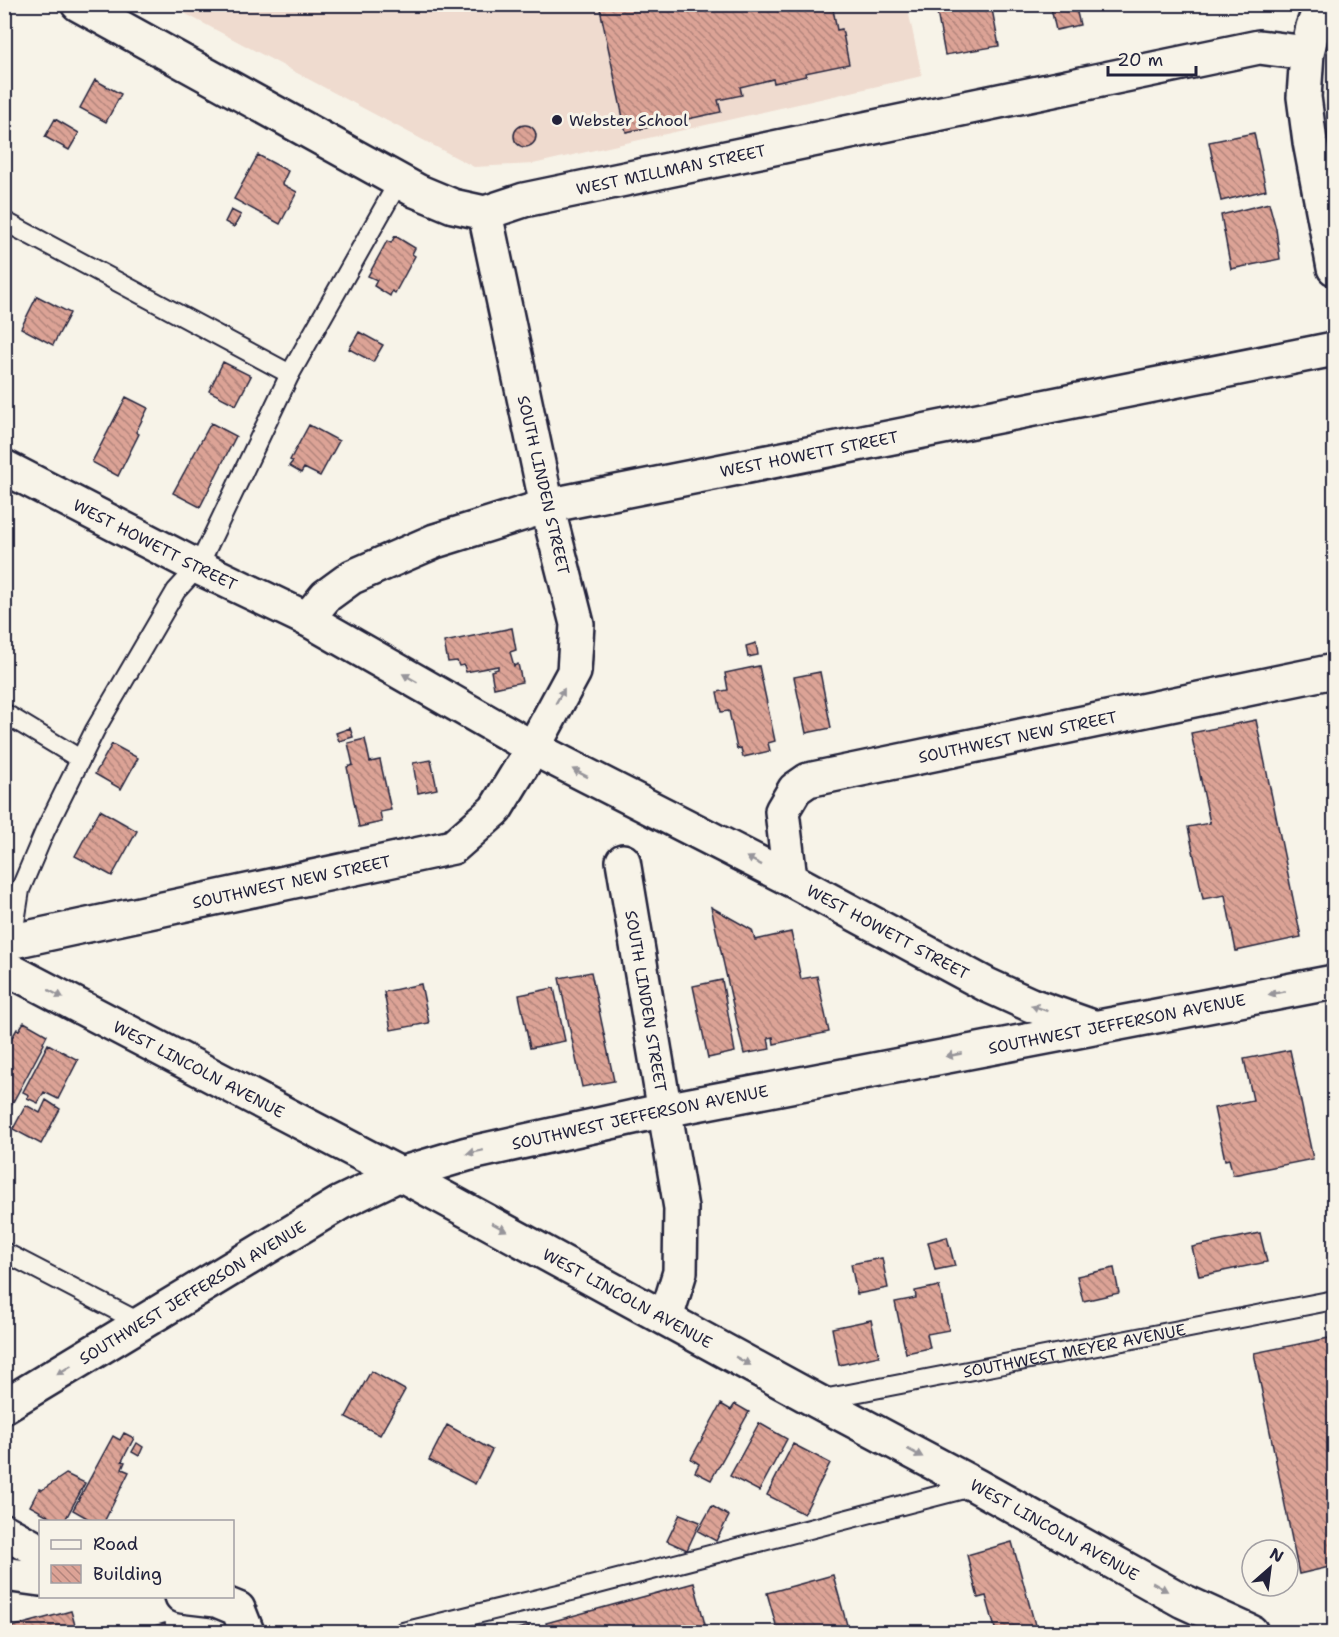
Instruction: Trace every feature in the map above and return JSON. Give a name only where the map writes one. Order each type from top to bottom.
[{"type":"street","name":"WEST MILLMAN STREET","points":[[78,4],[399,181],[453,206],[485,213],[536,198],[1259,46],[1307,53]]},
{"type":"street","points":[[1322,4],[1313,27],[1307,53],[1304,97],[1335,268]]},
{"type":"street","name":"SOUTH LINDEN STREET","points":[[485,213],[547,506],[577,624],[574,672],[533,748]]},
{"type":"street","name":"WEST HOWETT STREET","points":[[307,619],[326,596],[352,578],[435,541],[547,506],[1335,350]]},
{"type":"street","name":"WEST HOWETT STREET","points":[[4,467],[198,567],[307,619],[533,748],[790,879],[987,985],[1031,1005],[1094,1028]]},
{"type":"street","name":"SOUTHWEST NEW STREET","points":[[790,879],[782,811],[795,789],[808,780],[1335,671]]},
{"type":"street","name":"SOUTHWEST NEW STREET","points":[[7,950],[453,847],[495,810],[533,748]]},
{"type":"street","name":"SOUTH LINDEN STREET","points":[[623,861],[681,1208],[680,1272],[666,1318]]},
{"type":"street","name":"WEST LINCOLN AVENUE","points":[[7,950],[400,1174],[977,1486],[1184,1601],[1251,1632]]},
{"type":"street","name":"SOUTHWEST JEFFERSON AVENUE","points":[[4,1406],[340,1203],[400,1174],[467,1154],[665,1110],[1335,982]]},
{"type":"street","points":[[4,1531],[39,1550]]},
{"type":"street","points":[[4,1574],[39,1580]]},
{"type":"street","points":[[199,1598],[216,1600],[242,1621]]},
{"type":"lane","points":[[7,950],[20,890],[45,831],[80,759],[176,591],[198,567],[290,374],[399,181]]},
{"type":"lane","points":[[4,221],[290,374]]},
{"type":"lane","points":[[4,713],[80,759]]},
{"type":"lane","points":[[4,1252],[141,1323]]},
{"type":"lane","name":"SOUTHWEST MEYER AVENUE","points":[[815,1400],[1335,1300]]},
{"type":"lane","points":[[403,1632],[977,1486]]},
{"type":"shaded area","name":"Webster School","points":[[169,5],[907,5],[922,76],[533,164],[474,167]]},
{"type":"building","points":[[599,4],[832,4],[837,30],[842,29],[849,64],[805,73],[806,76],[774,83],[773,79],[740,87],[742,95],[718,100],[721,112],[626,132]]},
{"type":"building","points":[[991,4],[999,46],[945,55],[937,12]]},
{"type":"building","points":[[1050,4],[1075,4],[1080,25],[1056,30]]},
{"type":"building","points":[[95,80],[121,94],[106,122],[80,108]]},
{"type":"building","points":[[55,119],[79,133],[69,150],[45,137]]},
{"type":"building","points":[[521,125],[529,125],[536,132],[536,140],[529,147],[521,147],[514,140],[514,132]]},
{"type":"building","points":[[1254,133],[1266,190],[1221,201],[1209,142]]},
{"type":"building","points":[[258,155],[288,171],[282,184],[297,192],[280,224],[234,199]]},
{"type":"building","points":[[1269,203],[1276,229],[1280,259],[1231,269],[1221,215]]},
{"type":"building","points":[[231,210],[241,215],[234,227],[225,222]]},
{"type":"building","points":[[395,236],[415,248],[412,254],[415,256],[395,293],[392,291],[390,296],[374,286],[377,280],[368,276],[387,241],[391,243]]},
{"type":"building","points":[[37,296],[70,313],[53,345],[21,328]]},
{"type":"building","points":[[359,332],[383,345],[373,362],[349,349]]},
{"type":"building","points":[[223,362],[251,376],[236,405],[209,391]]},
{"type":"building","points":[[126,397],[148,408],[136,432],[139,434],[118,476],[92,462]]},
{"type":"building","points":[[211,423],[236,436],[200,507],[173,493]]},
{"type":"building","points":[[309,425],[339,441],[320,476],[304,468],[301,473],[289,466]]},
{"type":"building","points":[[512,628],[516,650],[510,652],[514,666],[518,664],[522,682],[494,688],[491,671],[498,669],[498,666],[466,672],[464,665],[459,666],[457,661],[448,662],[444,642]]},
{"type":"building","points":[[756,643],[758,655],[748,657],[746,646]]},
{"type":"building","points":[[759,666],[775,741],[768,743],[770,751],[743,757],[741,748],[737,749],[729,711],[721,712],[717,692],[728,690],[725,673]]},
{"type":"building","points":[[820,672],[831,728],[806,733],[794,677]]},
{"type":"building","points":[[1256,720],[1301,937],[1236,951],[1225,895],[1203,899],[1188,827],[1210,823],[1191,733]]},
{"type":"building","points":[[350,728],[353,737],[339,741],[336,733]]},
{"type":"building","points":[[365,739],[370,762],[380,760],[391,810],[380,812],[382,822],[359,827],[347,767],[353,765],[348,743]]},
{"type":"building","points":[[112,744],[138,758],[121,789],[95,774]]},
{"type":"building","points":[[431,760],[437,789],[418,793],[413,763]]},
{"type":"building","points":[[100,810],[137,831],[112,876],[75,856]]},
{"type":"building","points":[[711,907],[752,930],[755,940],[791,932],[801,979],[817,976],[829,1032],[774,1044],[773,1037],[768,1038],[770,1049],[744,1054]]},
{"type":"building","points":[[591,972],[614,1081],[582,1087],[559,978]]},
{"type":"building","points":[[722,980],[735,1052],[708,1058],[693,986]]},
{"type":"building","points":[[421,984],[429,1023],[391,1030],[384,992]]},
{"type":"building","points":[[554,988],[565,1041],[530,1048],[519,995]]},
{"type":"building","points":[[24,1022],[47,1035],[4,1119],[4,1051]]},
{"type":"building","points":[[48,1044],[78,1060],[58,1099],[44,1092],[38,1103],[27,1098],[29,1095],[23,1092]]},
{"type":"building","points":[[1290,1050],[1313,1159],[1233,1175],[1229,1159],[1225,1160],[1214,1108],[1253,1100],[1244,1059]]},
{"type":"building","points":[[46,1100],[60,1109],[41,1144],[13,1129],[26,1105],[40,1113]]},
{"type":"building","points":[[1334,1134],[1334,1156],[1330,1135]]},
{"type":"building","points":[[1260,1233],[1267,1262],[1199,1276],[1192,1247]]},
{"type":"building","points":[[947,1237],[955,1266],[935,1270],[928,1242]]},
{"type":"building","points":[[882,1258],[888,1288],[857,1294],[851,1264]]},
{"type":"building","points":[[1114,1268],[1119,1293],[1083,1301],[1077,1276]]},
{"type":"building","points":[[939,1286],[949,1330],[927,1334],[930,1348],[906,1353],[895,1302],[916,1298],[915,1291]]},
{"type":"building","points":[[871,1320],[879,1356],[839,1365],[832,1328]]},
{"type":"building","points":[[1334,1337],[1334,1566],[1300,1574],[1300,1538],[1292,1538],[1254,1353]]},
{"type":"building","points":[[371,1371],[405,1390],[380,1435],[346,1417]]},
{"type":"building","points":[[721,1404],[731,1410],[735,1404],[749,1412],[711,1480],[695,1472],[699,1464],[691,1459]]},
{"type":"building","points":[[759,1423],[787,1439],[759,1491],[730,1476]]},
{"type":"building","points":[[447,1425],[492,1450],[475,1484],[429,1460]]},
{"type":"building","points":[[124,1433],[134,1438],[122,1461],[125,1462],[122,1469],[129,1472],[105,1520],[90,1520],[73,1510],[113,1436],[120,1440]]},
{"type":"building","points":[[137,1443],[143,1447],[139,1456],[132,1452]]},
{"type":"building","points":[[793,1444],[830,1463],[804,1514],[767,1495]]},
{"type":"building","points":[[66,1474],[85,1483],[65,1520],[55,1520],[30,1506],[39,1489],[42,1490]]},
{"type":"building","points":[[712,1506],[729,1516],[716,1541],[698,1531]]},
{"type":"building","points":[[680,1514],[700,1522],[687,1550],[667,1541]]},
{"type":"building","points":[[1012,1542],[1037,1632],[996,1632],[986,1596],[978,1598],[967,1555]]},
{"type":"building","points":[[833,1575],[849,1632],[778,1632],[767,1593]]},
{"type":"building","points":[[694,1583],[707,1632],[549,1632],[546,1623]]},
{"type":"building","points":[[71,1611],[77,1632],[4,1632],[4,1629]]},
{"type":"building","points":[[165,1623],[167,1632],[144,1632],[143,1629]]},
{"type":"building","points":[[529,1626],[530,1632],[505,1632]]},
{"type":"place","name":"Webster School","points":[[557,120]]}]
